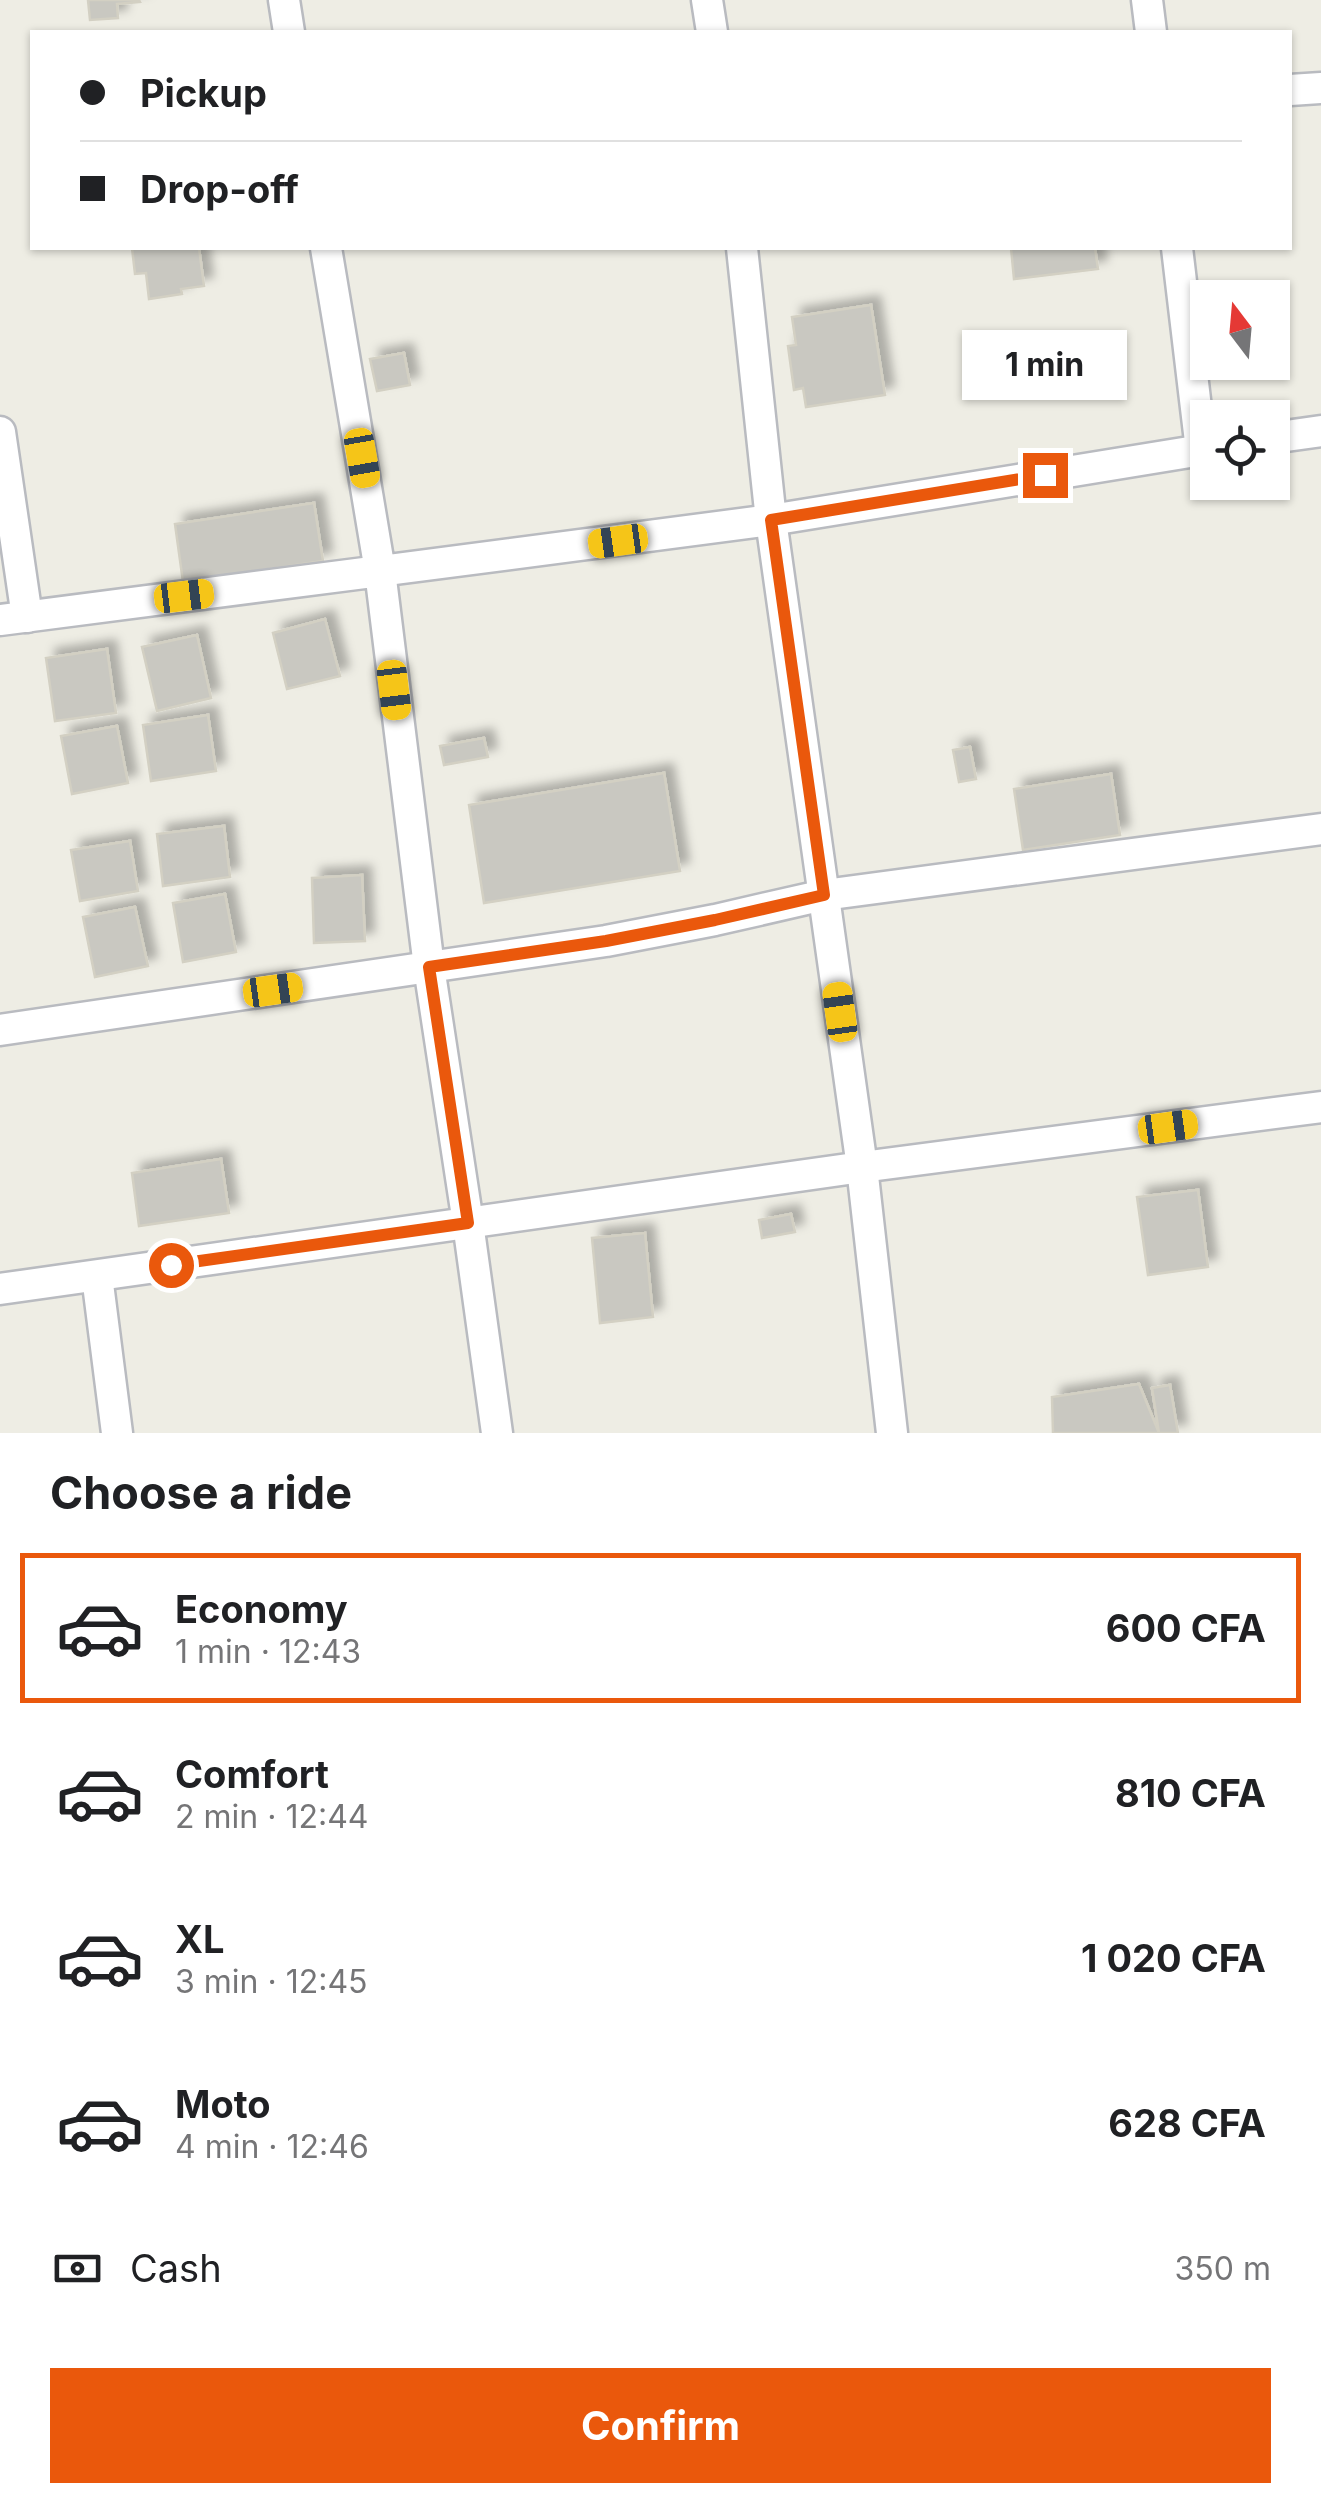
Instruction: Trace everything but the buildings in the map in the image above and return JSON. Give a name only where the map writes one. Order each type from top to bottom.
[{"type":"street","points":[[284,0],[289,30]]},
{"type":"street","points":[[707,0],[712,30]]},
{"type":"street","points":[[1147,0],[1151,30]]},
{"type":"street","points":[[1292,90],[1321,88]]},
{"type":"street","points":[[326,250],[380,572],[429,967],[497,1433]]},
{"type":"street","points":[[742,250],[771,520],[862,1168],[892,1433]]},
{"type":"street","points":[[1177,250],[1197,400]]},
{"type":"street","points":[[1290,435],[1321,431]]},
{"type":"street","points":[[0,432],[14,618],[771,520],[1190,451]]},
{"type":"street","points":[[0,1030],[606,941],[824,895],[1321,829]]},
{"type":"street","points":[[0,1289],[1321,1107]]},
{"type":"street","points":[[96,1276],[117,1433]]},
{"type":"route","points":[[171,1265],[468,1223],[429,967],[606,941],[824,895],[771,520],[1045,475]]}]
